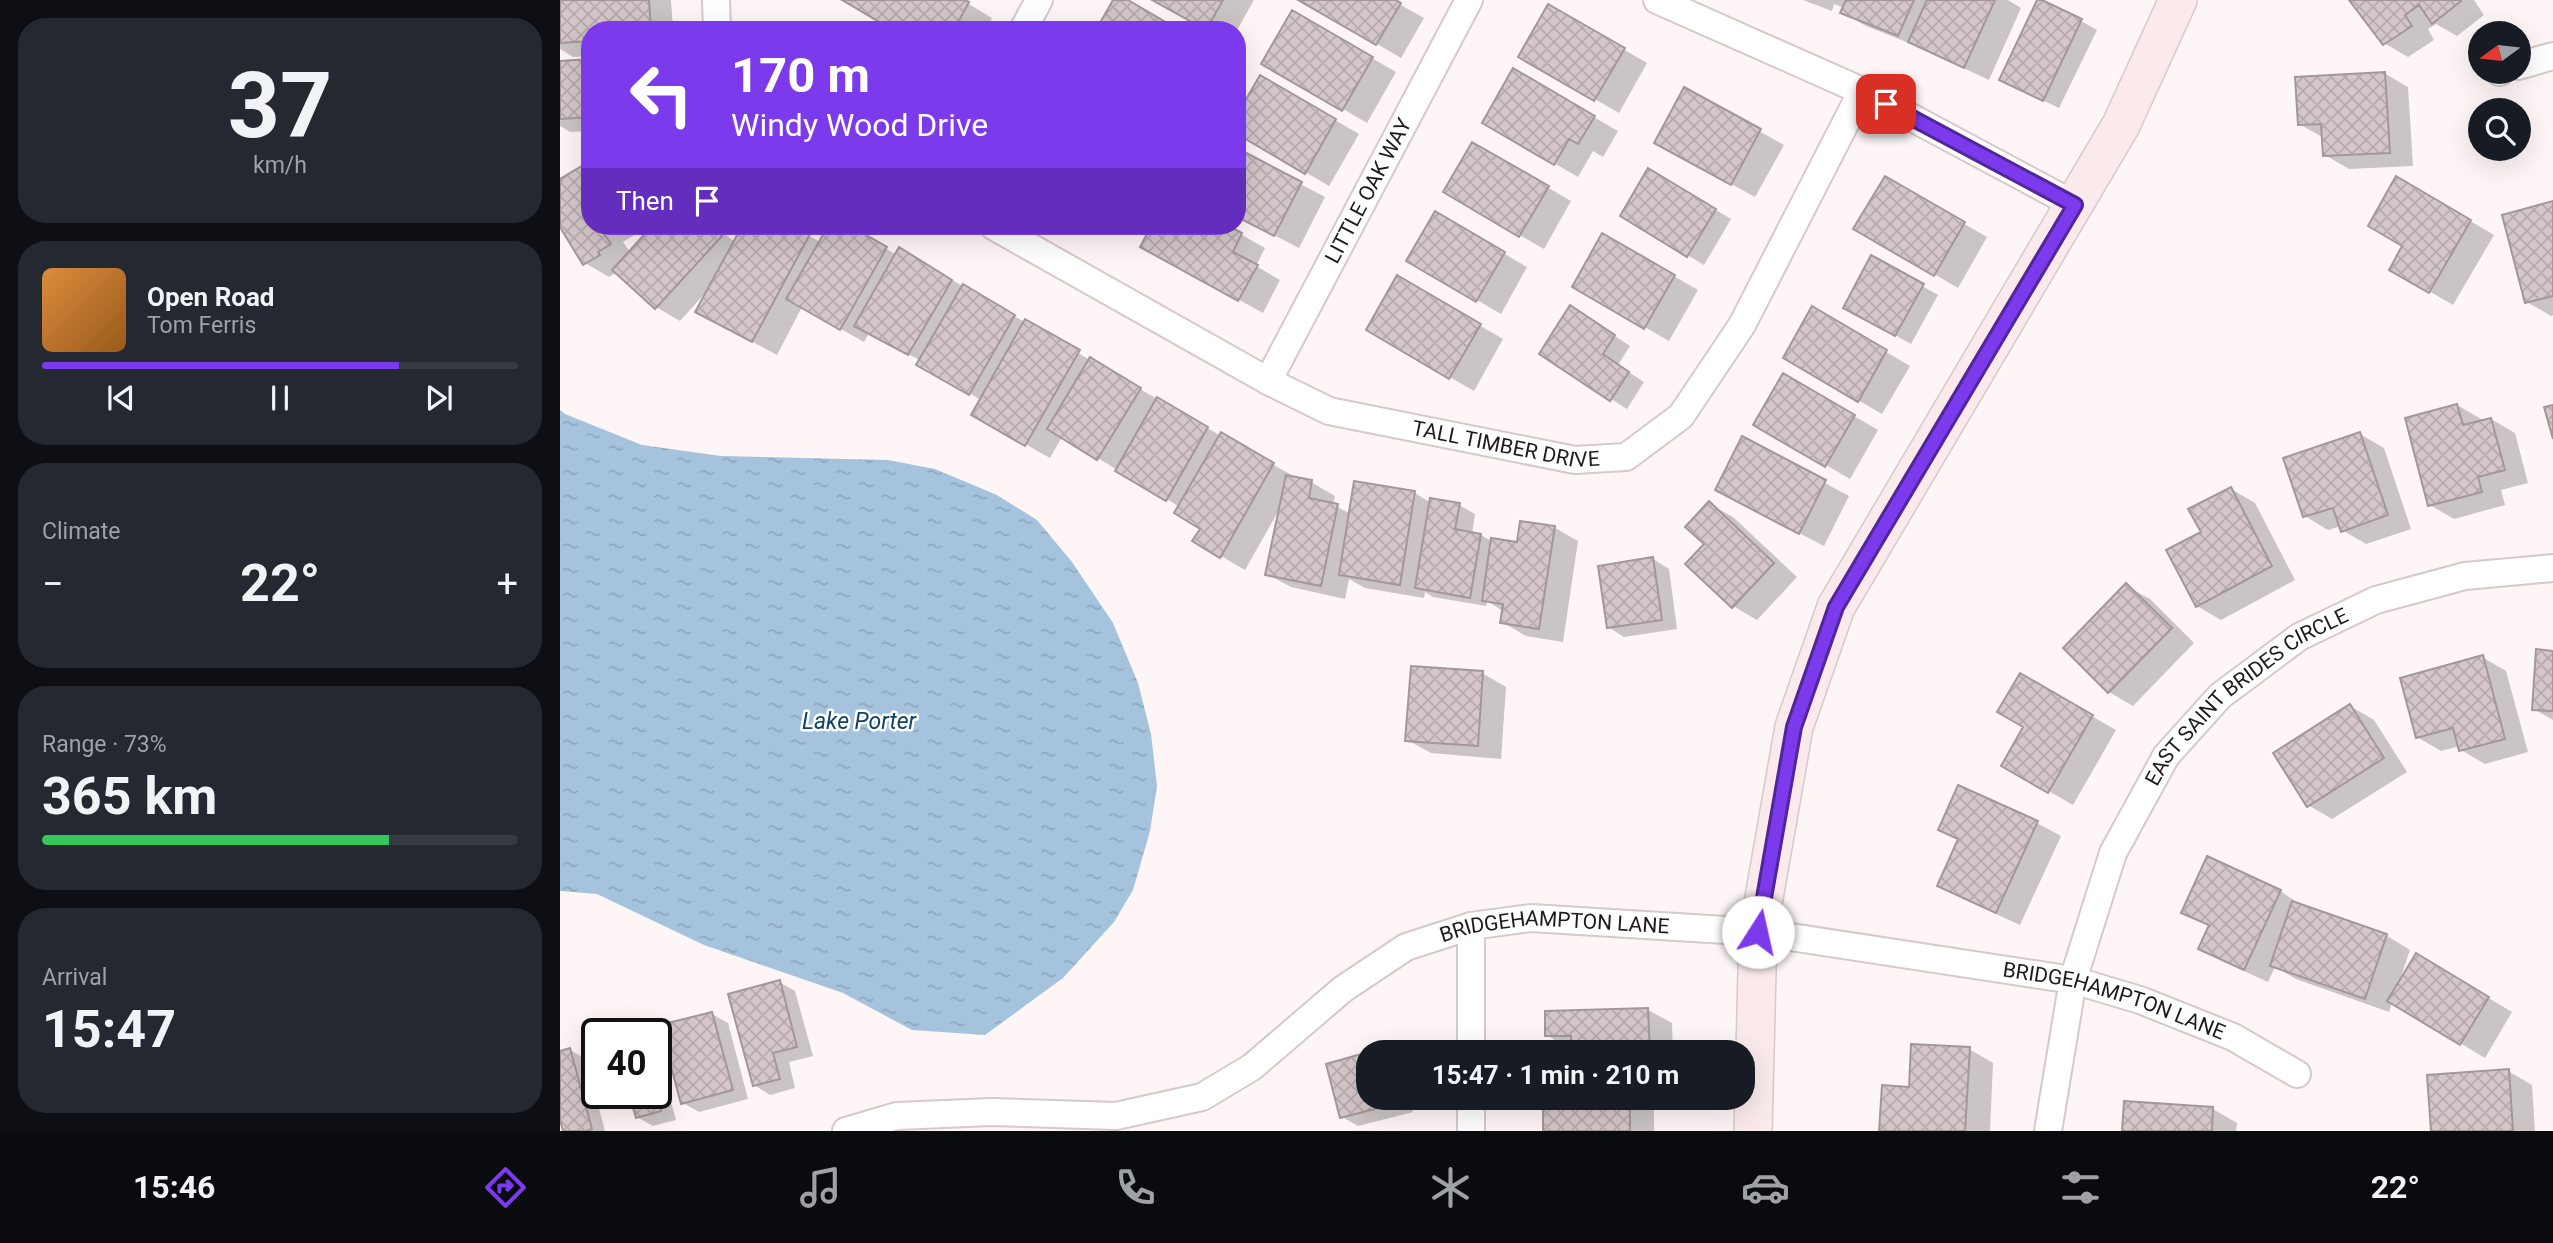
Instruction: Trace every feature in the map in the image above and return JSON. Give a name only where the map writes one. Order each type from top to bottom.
[{"type":"street","points":[[716,0],[717,21]]},
{"type":"street","points":[[1028,21],[1040,0]]},
{"type":"street","name":"LITTLE OAK WAY","points":[[1268,381],[1469,0]]},
{"type":"street","points":[[1657,0],[1862,91],[2075,205]]},
{"type":"street","points":[[1754,1131],[1758,932],[1794,727],[1836,607],[2121,125],[2178,0]]},
{"type":"street","points":[[2531,62],[2553,56]]},
{"type":"street","name":"TALL TIMBER DRIVE","points":[[1009,235],[1268,381],[1329,411],[1575,460],[1626,457],[1681,416],[1742,325],[1862,91]]},
{"type":"street","name":"EAST SAINT BRIDES CIRCLE","points":[[2048,1131],[2073,980],[2113,853],[2166,756],[2220,696],[2299,637],[2376,600],[2465,576],[2553,568]]},
{"type":"street","name":"BRIDGEHAMPTON LANE","points":[[846,1131],[897,1116],[991,1112],[1116,1116],[1202,1097],[1252,1067],[1343,989],[1406,947],[1471,926],[1531,918],[1758,932],[2073,980],[2140,1000],[2233,1037],[2297,1074]]},
{"type":"street","points":[[1471,926],[1471,1040]]},
{"type":"street","points":[[1471,1110],[1471,1131]]},
{"type":"water","name":"Lake Porter","points":[[560,410],[642,445],[721,456],[888,460],[935,469],[997,495],[1037,520],[1072,562],[1113,623],[1138,683],[1151,734],[1157,786],[1150,831],[1133,890],[1114,922],[1063,978],[985,1035],[912,1030],[843,993],[704,945],[597,894],[560,891]]},
{"type":"building","points":[[560,0],[649,0],[650,21],[581,21],[581,42],[560,43]]},
{"type":"building","points":[[842,0],[969,2],[959,21],[878,21]]},
{"type":"building","points":[[1113,0],[1128,0],[1164,21],[1101,21]]},
{"type":"building","points":[[1152,0],[1223,0],[1211,21],[1190,21]]},
{"type":"building","points":[[1298,0],[1396,0],[1401,3],[1376,45]]},
{"type":"building","points":[[1846,0],[1914,0],[1898,36],[1840,13]]},
{"type":"building","points":[[1927,0],[1995,0],[1964,68],[1908,42]]},
{"type":"building","points":[[2037,0],[2082,19],[2043,101],[1999,80]]},
{"type":"building","points":[[2349,0],[2461,1],[2432,24],[2419,5],[2405,15],[2412,26],[2383,45]]},
{"type":"building","points":[[1548,4],[1625,48],[1594,101],[1518,57]]},
{"type":"building","points":[[1292,10],[1373,57],[1342,111],[1261,64]]},
{"type":"building","points":[[581,60],[581,118],[560,119],[560,61]]},
{"type":"building","points":[[1513,68],[1595,116],[1578,144],[1569,139],[1554,165],[1482,123]]},
{"type":"building","points":[[2385,72],[2390,153],[2323,156],[2321,124],[2298,125],[2295,77]]},
{"type":"building","points":[[1260,75],[1336,119],[1305,174],[1246,139],[1246,99]]},
{"type":"building","points":[[1684,87],[1761,129],[1731,185],[1654,143]]},
{"type":"building","points":[[1472,142],[1549,186],[1519,237],[1443,192]]},
{"type":"building","points":[[1246,153],[1302,182],[1274,236],[1246,222]]},
{"type":"building","points":[[581,166],[581,235],[605,235],[611,244],[598,252],[600,255],[583,265],[560,227],[560,179]]},
{"type":"building","points":[[1648,168],[1716,209],[1687,257],[1620,216]]},
{"type":"building","points":[[1885,176],[1965,222],[1934,276],[1853,229]]},
{"type":"building","points":[[2396,176],[2471,220],[2429,293],[2389,270],[2402,246],[2368,226]]},
{"type":"building","points":[[2553,201],[2553,296],[2525,303],[2502,215]]},
{"type":"building","points":[[1435,211],[1505,252],[1476,302],[1406,261]]},
{"type":"building","points":[[1602,233],[1675,275],[1644,329],[1572,287]]},
{"type":"building","points":[[644,235],[722,236],[655,309],[612,270]]},
{"type":"building","points":[[737,235],[809,235],[752,342],[695,312]]},
{"type":"building","points":[[823,235],[866,235],[887,247],[840,330],[786,299]]},
{"type":"building","points":[[1146,235],[1241,235],[1233,252],[1258,265],[1238,301],[1140,247]]},
{"type":"building","points":[[899,247],[952,280],[908,355],[854,326]]},
{"type":"building","points":[[1871,255],[1924,284],[1895,336],[1843,308]]},
{"type":"building","points":[[1397,275],[1481,324],[1449,379],[1366,330]]},
{"type":"building","points":[[963,284],[1015,315],[969,395],[916,365]]},
{"type":"building","points":[[1570,305],[1615,335],[1603,354],[1629,372],[1610,401],[1539,354]]},
{"type":"building","points":[[1812,306],[1887,350],[1858,402],[1783,358]]},
{"type":"building","points":[[1025,319],[1080,350],[1025,446],[971,415]]},
{"type":"building","points":[[1090,357],[1141,388],[1097,460],[1047,429]]},
{"type":"building","points":[[1783,373],[1855,415],[1825,467],[1753,425]]},
{"type":"building","points":[[1157,397],[1208,427],[1166,501],[1115,471]]},
{"type":"building","points":[[2457,404],[2463,425],[2491,418],[2505,470],[2478,477],[2482,492],[2428,506],[2405,418]]},
{"type":"building","points":[[2553,405],[2553,439],[2544,407]]},
{"type":"building","points":[[1221,432],[1274,463],[1220,558],[1192,541],[1200,529],[1174,513]]},
{"type":"building","points":[[2360,432],[2388,515],[2341,532],[2333,508],[2303,517],[2283,458]]},
{"type":"building","points":[[1742,436],[1826,480],[1799,534],[1715,490]]},
{"type":"building","points":[[1286,475],[1312,480],[1309,498],[1338,504],[1321,586],[1265,575]]},
{"type":"building","points":[[1354,481],[1415,491],[1400,585],[1339,575]]},
{"type":"building","points":[[2231,487],[2272,566],[2196,607],[2166,550],[2201,532],[2188,509]]},
{"type":"building","points":[[1430,498],[1460,503],[1455,529],[1481,534],[1470,598],[1415,588]]},
{"type":"building","points":[[1709,501],[1774,563],[1732,608],[1685,564],[1704,544],[1685,527]]},
{"type":"building","points":[[1520,521],[1555,526],[1539,629],[1500,623],[1503,604],[1482,601],[1491,538],[1517,542]]},
{"type":"building","points":[[1653,557],[1662,620],[1607,628],[1598,566]]},
{"type":"building","points":[[2126,583],[2172,628],[2108,693],[2063,648]]},
{"type":"building","points":[[2536,649],[2553,651],[2553,711],[2532,710]]},
{"type":"building","points":[[2483,655],[2505,739],[2459,751],[2453,728],[2416,738],[2400,678]]},
{"type":"building","points":[[1411,666],[1483,671],[1478,746],[1405,741]]},
{"type":"building","points":[[2020,673],[2093,715],[2048,793],[2001,766],[2023,727],[1997,712]]},
{"type":"building","points":[[2350,704],[2384,758],[2307,807],[2273,753]]},
{"type":"building","points":[[1958,785],[2038,821],[1996,913],[1937,886],[1958,839],[1938,830]]},
{"type":"building","points":[[2207,856],[2281,890],[2244,970],[2198,949],[2209,925],[2181,913]]},
{"type":"building","points":[[2292,901],[2387,934],[2365,999],[2270,966]]},
{"type":"building","points":[[2416,953],[2489,997],[2460,1045],[2387,1001]]},
{"type":"building","points":[[780,980],[797,1047],[773,1053],[780,1079],[753,1086],[728,994]]},
{"type":"building","points":[[1648,1008],[1649,1040],[1571,1040],[1571,1036],[1545,1036],[1545,1011]]},
{"type":"building","points":[[712,1012],[733,1090],[681,1104],[672,1070],[672,1022]]},
{"type":"building","points":[[1911,1044],[1970,1047],[1965,1131],[1879,1131],[1882,1085],[1909,1087]]},
{"type":"building","points":[[570,1048],[581,1088],[581,1109],[587,1109],[592,1129],[563,1131],[560,1120],[560,1051]]},
{"type":"building","points":[[1356,1055],[1356,1110],[1371,1110],[1340,1118],[1326,1064]]},
{"type":"building","points":[[2509,1069],[2513,1131],[2431,1131],[2427,1075]]},
{"type":"building","points":[[2124,1101],[2213,1107],[2212,1131],[2122,1131]]},
{"type":"building","points":[[633,1109],[660,1109],[661,1111],[636,1118]]},
{"type":"building","points":[[1543,1110],[1630,1110],[1630,1131],[1543,1131]]},
{"type":"route","points":[[1758,932],[1794,727],[1836,607],[2075,205],[1886,104]]}]
